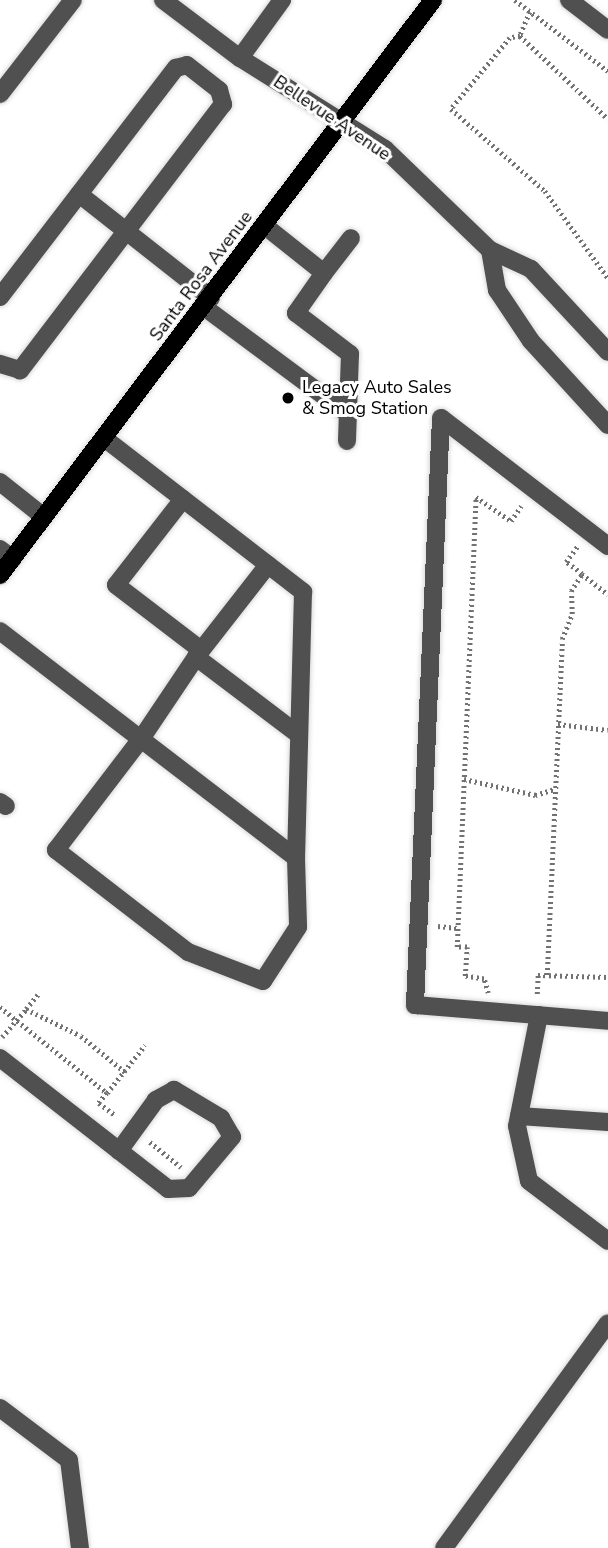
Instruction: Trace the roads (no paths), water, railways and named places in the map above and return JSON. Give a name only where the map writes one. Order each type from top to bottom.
[{"type":"main road","name":"Santa Rosa Avenue","points":[[0,575],[6,554],[44,517],[433,0]]},
{"type":"street","points":[[0,94],[73,0]]},
{"type":"street","name":"Bellevue Avenue","points":[[163,0],[240,58],[385,149],[489,250],[531,269],[608,352]]},
{"type":"street","points":[[240,58],[282,0]]},
{"type":"street","points":[[569,0],[608,30]]},
{"type":"street","points":[[0,297],[176,68],[187,65],[219,90],[223,104],[20,370],[0,364]]},
{"type":"street","points":[[79,194],[348,414]]},
{"type":"street","points":[[265,226],[324,273]]},
{"type":"street","points":[[347,441],[350,354],[296,313],[351,238]]},
{"type":"street","points":[[489,250],[497,290],[531,341],[608,425]]},
{"type":"street","points":[[608,546],[441,418],[415,1005],[608,1021]]},
{"type":"street","points":[[104,438],[303,592],[296,858],[298,927],[263,981],[188,952],[56,850],[141,740],[199,654],[268,565]]},
{"type":"street","points":[[0,482],[44,517]]},
{"type":"street","points":[[183,499],[116,584],[299,735]]},
{"type":"street","points":[[0,631],[296,858]]},
{"type":"street","points":[[539,1015],[519,1116],[529,1181],[608,1241]]},
{"type":"street","points":[[0,1058],[119,1151],[168,1189],[189,1188],[232,1137],[221,1118],[174,1090],[156,1100],[119,1151]]},
{"type":"street","points":[[519,1116],[608,1122]]},
{"type":"street","points":[[444,1548],[608,1323]]},
{"type":"street","points":[[0,1408],[69,1460],[80,1548]]},
{"type":"place","name":"Legacy Auto Sales & Smog Station","points":[[288,398]]}]
